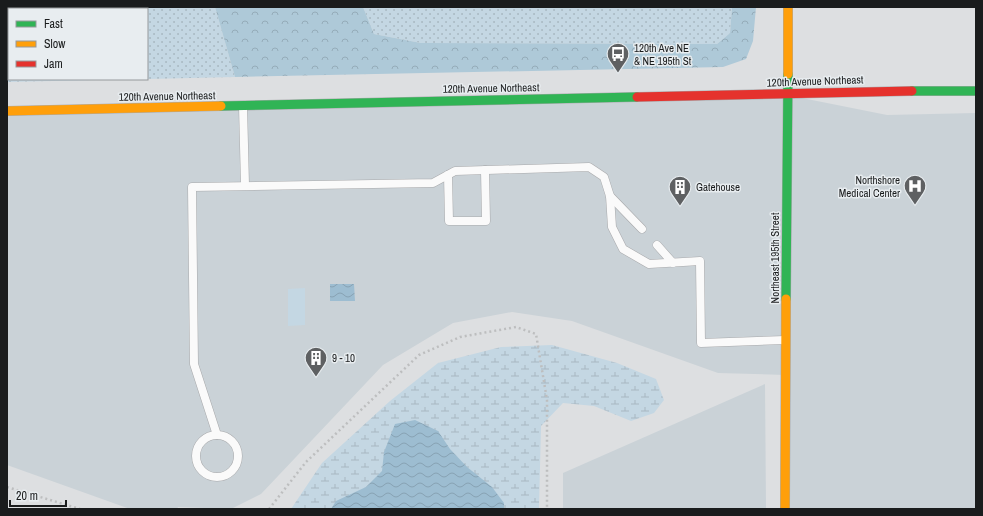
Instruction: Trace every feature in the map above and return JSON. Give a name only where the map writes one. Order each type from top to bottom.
[{"type":"main road","name":"Northeast 195th Street","points":[[785,509],[788,7]]},
{"type":"main road","name":"120th Avenue Northeast","points":[[7,111],[976,90]]},
{"type":"lane","points":[[243,106],[245,185]]},
{"type":"lane","points":[[217,435],[194,364],[192,187],[433,183],[455,171],[589,167],[604,177],[610,196],[612,227],[623,249],[649,264],[700,261],[701,343],[786,340]]},
{"type":"lane","points":[[448,175],[449,221],[486,221],[485,170]]},
{"type":"lane","points":[[610,196],[642,229]]},
{"type":"lane","points":[[657,245],[674,263]]},
{"type":"lane","points":[[217,435],[230,439],[235,444],[238,452],[239,460],[235,469],[223,478],[215,478],[205,474],[200,468],[196,454],[203,440],[217,435]]},
{"type":"path","points":[[269,509],[306,462],[419,355],[460,337],[516,327],[536,334],[547,400],[547,509]]},
{"type":"path","points":[[7,487],[80,509]]},
{"type":"shaded area","points":[[787,95],[887,115],[976,113],[976,509],[785,509],[786,375],[718,373],[572,321],[512,312],[453,323],[383,365],[261,494],[231,509],[178,507],[177,509],[130,509],[7,465],[7,111]]},
{"type":"shaded area","points":[[765,384],[766,509],[563,509],[563,473]]},
{"type":"green space","points":[[7,7],[64,7],[8,8],[7,46]]},
{"type":"green space","points":[[215,7],[235,77],[148,79],[148,8],[64,8]]},
{"type":"green space","points":[[215,7],[363,7],[374,34],[421,43],[717,44],[730,33],[732,7],[756,7],[753,41],[746,59],[723,67],[235,77]]},
{"type":"green space","points":[[363,7],[732,7],[730,33],[717,44],[421,43],[374,34]]},
{"type":"green space","points":[[7,46],[8,80],[98,80],[7,82]]},
{"type":"green space","points":[[305,288],[305,325],[288,326],[288,289]]},
{"type":"green space","points":[[552,345],[617,363],[656,379],[664,400],[654,413],[631,421],[594,406],[563,403],[541,426],[539,509],[291,509],[322,463],[390,401],[438,363],[501,347]]},
{"type":"water","points":[[330,284],[354,284],[355,301],[330,301]]},
{"type":"water","points":[[415,420],[438,431],[450,449],[467,467],[492,487],[504,503],[504,509],[331,509],[336,501],[366,487],[382,471],[384,452],[395,424]]},
{"type":"traffic: fast","points":[[786,299],[788,74]]},
{"type":"traffic: fast","points":[[912,91],[976,91]]},
{"type":"traffic: fast","points":[[221,106],[637,97]]},
{"type":"traffic: slow","points":[[788,7],[788,74]]},
{"type":"traffic: slow","points":[[7,111],[221,106]]},
{"type":"traffic: slow","points":[[785,509],[786,299]]},
{"type":"traffic: jam","points":[[637,97],[912,91]]},
{"type":"place","name":"120th Ave NE & NE 195th St","points":[[618,74]]},
{"type":"place","name":"Gatehouse","points":[[680,206]]},
{"type":"place","name":"Northshore Medical Center","points":[[915,206]]},
{"type":"place","name":"9 - 10","points":[[316,378]]}]
